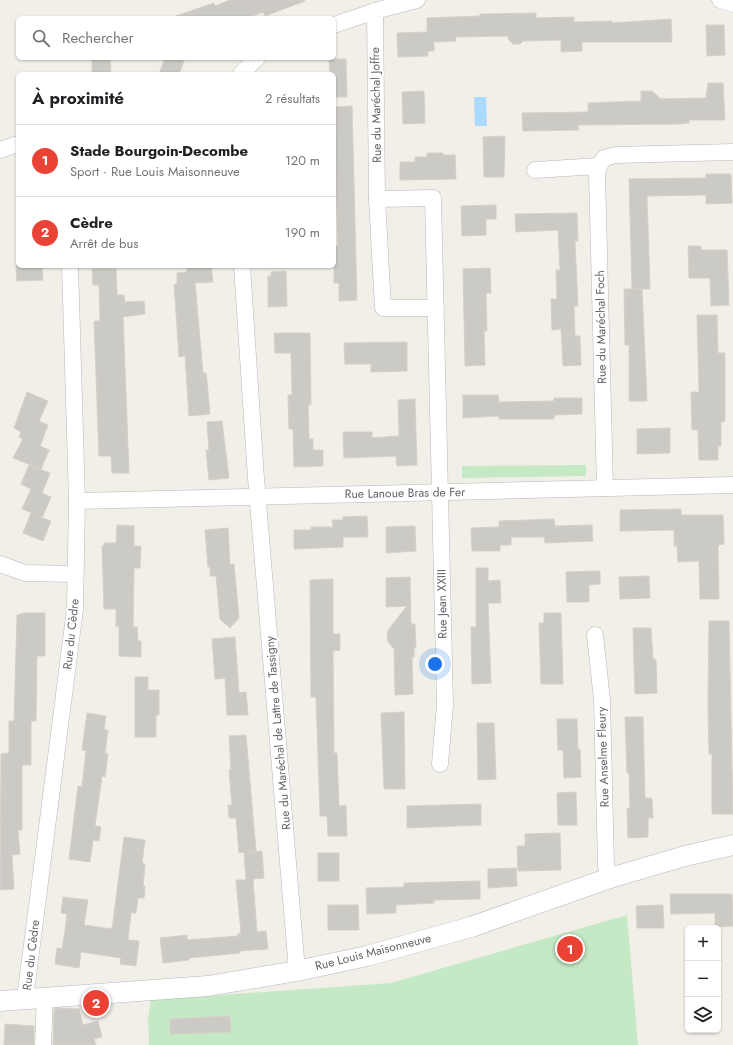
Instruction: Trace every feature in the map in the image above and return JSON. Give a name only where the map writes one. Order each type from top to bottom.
[{"type":"street","points":[[336,24],[375,11],[417,0]]},
{"type":"street","points":[[720,0],[733,4]]},
{"type":"street","name":"Rue du Maréchal Joffre","points":[[375,11],[377,199],[384,308],[436,308]]},
{"type":"street","points":[[243,72],[255,60]]},
{"type":"street","points":[[0,150],[16,145]]},
{"type":"street","points":[[535,170],[599,166],[604,158],[616,155],[733,152]]},
{"type":"street","name":"Rue du Maréchal Foch","points":[[599,166],[597,174],[605,488]]},
{"type":"street","points":[[377,199],[433,198],[440,492]]},
{"type":"street","name":"Rue du Cèdre","points":[[43,1045],[35,999],[75,609],[77,501],[70,268]]},
{"type":"street","name":"Rue du Maréchal de Lattre de Tassigny","points":[[242,268],[258,496],[297,971]]},
{"type":"street","name":"Rue Lanoue Bras de Fer","points":[[77,501],[733,485]]},
{"type":"street","name":"Rue Jean XXIII","points":[[440,492],[445,705],[440,764]]},
{"type":"street","points":[[0,564],[25,573],[75,574]]},
{"type":"street","name":"Rue Anselme Fleury","points":[[595,635],[602,700],[606,866],[610,878]]},
{"type":"street","name":"Rue Louis Maisonneuve","points":[[0,1001],[208,986],[297,971],[367,956],[471,927],[610,878],[685,856],[733,845]]},
{"type":"green space","points":[[586,465],[586,476],[462,478],[462,466]]},
{"type":"green space","points":[[627,915],[638,1045],[149,1045],[148,1019],[151,1000],[391,983]]},
{"type":"water","points":[[474,97],[486,97],[487,126],[475,126]]},
{"type":"building","points":[[230,0],[305,1],[265,16],[263,12],[253,16],[176,16],[214,3],[215,6]]},
{"type":"building","points":[[536,13],[536,18],[574,17],[574,22],[612,21],[612,23],[671,19],[672,42],[582,42],[582,51],[561,52],[561,40],[523,41],[520,44],[513,44],[508,39],[508,36],[455,37],[456,41],[434,42],[434,51],[428,51],[428,56],[398,57],[397,33],[427,32],[427,18],[480,16],[480,14]]},
{"type":"building","points":[[706,25],[724,25],[725,55],[707,56]]},
{"type":"building","points":[[346,59],[347,97],[336,97],[336,72],[330,72],[329,60]]},
{"type":"building","points":[[92,60],[110,60],[111,72],[92,72]]},
{"type":"building","points":[[164,60],[184,60],[180,72],[160,72]]},
{"type":"building","points":[[708,83],[723,83],[725,120],[689,120],[689,123],[679,124],[578,125],[579,130],[523,131],[522,113],[588,112],[588,103],[641,101],[641,91],[652,91],[661,99],[706,98]]},
{"type":"building","points":[[424,91],[425,123],[403,124],[402,92]]},
{"type":"building","points":[[352,106],[357,300],[339,301],[339,283],[334,283],[336,246],[338,246],[336,107]]},
{"type":"building","points":[[505,136],[504,177],[484,177],[483,137]]},
{"type":"building","points":[[427,153],[455,155],[456,179],[400,180],[400,162],[415,162],[415,157],[427,157]]},
{"type":"building","points":[[706,174],[731,174],[732,203],[706,204],[706,195],[647,196],[650,289],[632,289],[629,179],[706,178]]},
{"type":"building","points":[[496,205],[496,219],[486,219],[486,235],[462,236],[461,206]]},
{"type":"building","points":[[577,213],[578,241],[575,241],[578,306],[574,306],[575,336],[580,336],[581,365],[563,366],[561,329],[552,330],[551,299],[557,299],[556,270],[560,270],[558,230],[516,232],[515,214]]},
{"type":"building","points":[[688,246],[701,246],[701,250],[727,250],[729,305],[711,306],[710,278],[689,278]]},
{"type":"building","points":[[16,268],[42,268],[43,280],[17,281]]},
{"type":"building","points":[[186,268],[211,268],[213,282],[195,283],[203,373],[206,373],[210,414],[189,416],[185,356],[179,357],[174,284],[177,284],[177,273],[187,272]]},
{"type":"building","points":[[490,268],[491,293],[486,293],[487,331],[484,331],[485,365],[465,366],[463,269]]},
{"type":"building","points":[[92,269],[116,269],[117,295],[124,295],[125,302],[144,301],[145,314],[123,317],[129,473],[112,473],[111,456],[99,456],[94,321],[100,321],[99,285],[93,285]]},
{"type":"building","points":[[286,271],[287,306],[268,307],[268,276],[271,276],[271,272]]},
{"type":"building","points":[[624,289],[642,289],[647,401],[629,401],[629,345],[625,345]]},
{"type":"building","points":[[697,315],[717,315],[718,353],[725,353],[725,421],[721,422],[721,446],[718,446],[718,460],[699,460],[698,430],[692,430],[691,392],[699,392]]},
{"type":"building","points":[[274,333],[310,333],[311,405],[308,405],[309,439],[313,439],[313,450],[323,450],[323,466],[294,467],[293,429],[289,429],[288,395],[292,395],[291,353],[275,353]]},
{"type":"building","points":[[407,342],[407,371],[371,372],[371,364],[345,364],[344,343]]},
{"type":"building","points":[[27,392],[48,401],[39,421],[48,425],[40,446],[49,450],[41,469],[13,458],[23,439],[19,437],[21,432],[14,428]]},
{"type":"building","points":[[463,395],[498,395],[499,402],[554,401],[554,398],[582,398],[582,414],[554,415],[554,419],[499,419],[499,416],[463,418]]},
{"type":"building","points":[[415,399],[417,465],[397,466],[396,456],[344,458],[343,432],[372,432],[372,438],[399,436],[398,400]]},
{"type":"building","points":[[222,421],[229,478],[209,480],[206,450],[209,450],[207,422]]},
{"type":"building","points":[[670,428],[670,453],[637,454],[637,429]]},
{"type":"building","points":[[29,465],[50,473],[42,493],[51,497],[42,518],[51,521],[43,541],[23,533],[31,513],[42,517],[22,509],[31,489],[21,484]]},
{"type":"building","points":[[681,509],[681,515],[723,515],[724,544],[718,545],[719,599],[700,599],[699,561],[678,562],[677,546],[674,546],[674,530],[620,531],[620,510]]},
{"type":"building","points":[[367,516],[368,537],[343,537],[343,547],[294,549],[294,530],[311,530],[311,527],[333,527],[332,520],[343,520],[343,517]]},
{"type":"building","points":[[554,519],[555,526],[592,525],[593,541],[545,543],[544,537],[511,537],[511,545],[500,545],[500,551],[472,551],[471,528],[499,527],[499,521]]},
{"type":"building","points":[[117,525],[134,526],[134,546],[141,546],[140,568],[134,568],[133,627],[137,627],[138,641],[141,641],[141,657],[119,656],[119,626],[116,627],[116,609],[104,609],[102,546],[104,546],[104,543],[116,543]]},
{"type":"building","points":[[415,526],[416,551],[386,553],[386,527]]},
{"type":"building","points":[[228,528],[230,565],[234,564],[239,618],[230,628],[220,619],[216,576],[210,576],[205,530]]},
{"type":"building","points":[[476,568],[488,568],[488,581],[500,580],[501,603],[488,603],[491,683],[472,684],[471,627],[476,627]]},
{"type":"building","points":[[600,571],[600,584],[589,585],[589,602],[567,602],[566,572]]},
{"type":"building","points":[[649,576],[650,598],[620,599],[619,577]]},
{"type":"building","points":[[410,577],[411,624],[415,624],[416,648],[414,648],[414,657],[412,657],[413,694],[395,695],[394,649],[388,642],[387,635],[389,629],[407,606],[386,607],[386,578]]},
{"type":"building","points":[[333,579],[333,634],[340,634],[340,650],[333,651],[334,753],[337,753],[339,806],[346,805],[347,836],[328,836],[327,816],[320,816],[316,697],[311,697],[310,580]]},
{"type":"building","points":[[24,613],[45,613],[45,656],[37,656],[36,721],[31,721],[31,765],[22,765],[22,830],[18,830],[20,854],[12,855],[14,889],[0,890],[1,754],[9,753],[9,721],[14,721],[17,615]]},
{"type":"building","points":[[544,613],[561,613],[563,684],[541,684],[539,623],[544,623]]},
{"type":"building","points":[[709,621],[729,621],[733,814],[712,814],[712,754],[709,754],[708,703]]},
{"type":"building","points":[[633,628],[651,628],[653,660],[656,659],[657,693],[635,694]]},
{"type":"building","points":[[235,637],[239,693],[246,692],[248,715],[227,715],[225,678],[215,679],[212,639]]},
{"type":"building","points":[[135,677],[148,677],[148,690],[159,690],[159,715],[156,715],[156,737],[135,737]]},
{"type":"building","points":[[404,712],[405,789],[384,789],[381,713]]},
{"type":"building","points":[[87,713],[106,716],[104,730],[108,730],[105,753],[108,754],[105,777],[102,776],[95,826],[101,827],[99,841],[93,840],[90,862],[69,859],[78,786],[82,787],[86,751],[82,750]]},
{"type":"building","points":[[625,717],[643,717],[645,798],[652,798],[653,818],[648,818],[648,837],[628,838],[627,808],[630,808]]},
{"type":"building","points":[[557,719],[577,719],[581,777],[564,778],[563,750],[558,750]]},
{"type":"building","points":[[477,723],[494,723],[496,779],[478,780]]},
{"type":"building","points":[[246,735],[256,851],[248,852],[262,851],[264,878],[253,879],[257,932],[266,931],[268,949],[240,951],[240,953],[189,958],[189,960],[163,963],[160,938],[187,935],[187,940],[238,936],[238,934],[241,933],[236,880],[246,880],[244,852],[239,853],[236,818],[229,818],[228,805],[232,805],[229,770],[231,770],[229,736]]},
{"type":"building","points":[[576,792],[577,825],[558,825],[557,793]]},
{"type":"building","points":[[481,804],[481,825],[407,828],[407,806]]},
{"type":"building","points":[[560,833],[561,870],[518,871],[517,846],[525,846],[525,834]]},
{"type":"building","points":[[124,837],[145,840],[142,863],[145,864],[143,886],[145,886],[144,898],[138,898],[136,913],[131,913],[128,940],[139,941],[136,966],[120,964],[121,958],[81,952],[79,968],[55,964],[57,948],[62,949],[65,931],[67,914],[61,913],[63,897],[88,900],[84,925],[112,929]]},
{"type":"building","points":[[318,853],[339,853],[339,881],[318,881]]},
{"type":"building","points":[[516,868],[517,886],[488,888],[488,869]]},
{"type":"building","points":[[480,881],[480,899],[434,900],[434,903],[396,905],[396,913],[367,914],[366,888],[404,887],[404,883]]},
{"type":"building","points":[[670,894],[732,894],[733,926],[721,927],[721,925],[715,925],[715,913],[671,914]]},
{"type":"building","points":[[328,905],[358,905],[359,930],[328,930]]},
{"type":"building","points":[[663,905],[664,928],[637,928],[636,906]]},
{"type":"building","points":[[54,1009],[79,1009],[83,1025],[98,1021],[102,1037],[94,1039],[96,1045],[53,1045]]},
{"type":"building","points":[[230,1016],[231,1032],[170,1034],[170,1019]]},
{"type":"building","points":[[5,1024],[34,1026],[34,1045],[4,1045]]},
{"type":"place","name":"Stade Bourgoin-Decombe","points":[[570,949]]},
{"type":"place","name":"Cèdre","points":[[96,1003]]}]
